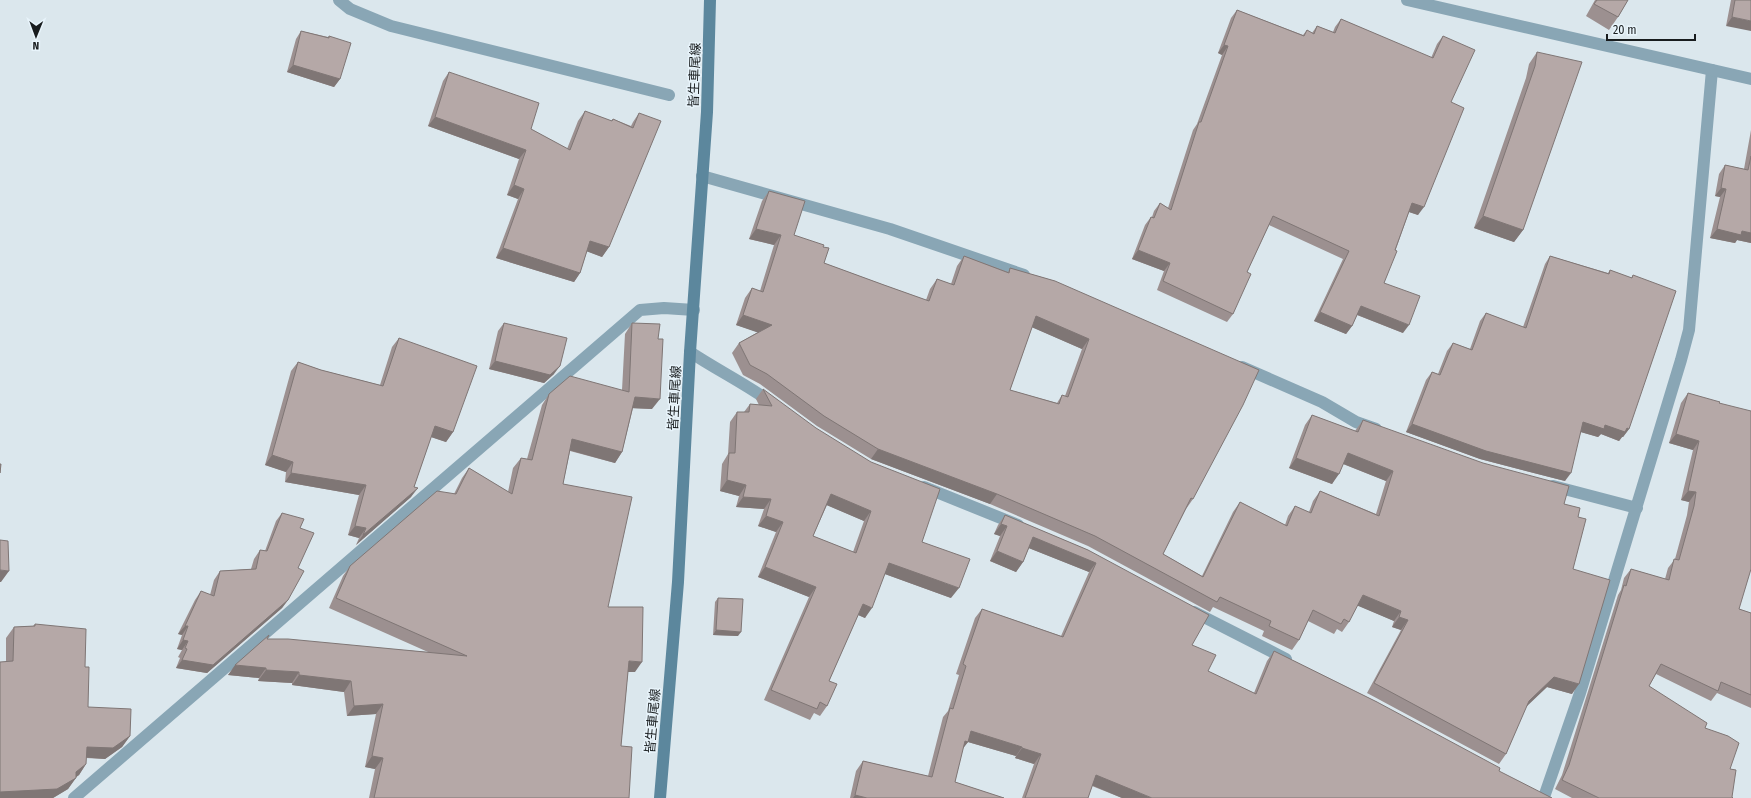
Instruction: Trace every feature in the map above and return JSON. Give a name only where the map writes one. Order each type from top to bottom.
[{"type":"main road","name":"皆生車尾線","points":[[660,798],[678,582],[690,352],[707,112],[710,0]]},
{"type":"street","points":[[339,0],[350,9],[391,26],[669,94]]},
{"type":"street","points":[[1407,0],[1751,79]]},
{"type":"street","points":[[1530,789],[1545,797],[1580,692],[1681,360],[1688,330],[1712,70]]},
{"type":"street","points":[[702,176],[890,229],[1038,279]]},
{"type":"street","points":[[74,798],[640,310],[664,308],[694,310]]},
{"type":"street","points":[[690,352],[720,372],[756,390],[781,409]]},
{"type":"street","points":[[1232,363],[1322,402],[1356,422],[1385,432]]},
{"type":"street","points":[[1538,482],[1637,508]]},
{"type":"street","points":[[912,483],[1026,528]]},
{"type":"street","points":[[1180,605],[1298,666]]},
{"type":"building","points":[[1597,0],[1628,0],[1618,17],[1594,4]]},
{"type":"building","points":[[1735,0],[1751,0],[1751,21],[1732,17]]},
{"type":"building","points":[[1237,10],[1304,36],[1307,30],[1314,34],[1317,26],[1335,33],[1341,19],[1433,58],[1443,36],[1475,50],[1451,102],[1464,108],[1424,207],[1412,203],[1395,250],[1397,251],[1384,283],[1420,296],[1409,325],[1361,306],[1352,326],[1320,312],[1349,251],[1273,216],[1247,272],[1251,274],[1233,314],[1163,281],[1170,263],[1138,250],[1151,217],[1154,218],[1160,203],[1171,210],[1199,122],[1201,122],[1228,46],[1224,45]]},
{"type":"building","points":[[301,31],[329,38],[329,36],[351,43],[340,79],[293,65]]},
{"type":"building","points":[[1537,52],[1582,62],[1523,230],[1483,216],[1535,66]]},
{"type":"building","points":[[449,72],[539,103],[531,129],[570,150],[585,111],[612,121],[613,119],[633,128],[639,113],[661,121],[609,247],[590,241],[580,273],[503,248],[524,189],[514,185],[526,150],[435,117]]},
{"type":"building","points":[[1751,156],[1751,233],[1742,231],[1741,235],[1717,229],[1726,189],[1721,188],[1725,165],[1748,170]]},
{"type":"building","points":[[769,191],[805,201],[794,235],[829,248],[824,263],[929,301],[937,279],[954,285],[964,256],[1009,273],[1010,268],[1055,281],[1259,370],[1243,405],[1193,499],[1191,498],[1163,554],[1203,577],[1240,502],[1287,526],[1295,506],[1311,513],[1320,491],[1379,516],[1393,471],[1348,453],[1339,474],[1296,458],[1312,415],[1358,432],[1363,420],[1483,463],[1569,486],[1564,504],[1580,508],[1578,517],[1586,519],[1573,569],[1610,580],[1579,684],[1554,677],[1529,701],[1506,754],[1374,683],[1408,620],[1399,617],[1401,611],[1363,595],[1349,622],[1344,619],[1341,624],[1313,610],[1299,640],[1269,626],[1271,621],[1220,597],[1217,602],[1095,536],[997,494],[878,449],[824,416],[767,374],[750,365],[739,343],[772,325],[743,315],[752,288],[763,292],[781,235],[756,229]],"holes":[[[1036,316],[1089,339],[1068,397],[1062,395],[1059,404],[1010,390]]]},
{"type":"building","points":[[1550,256],[1609,274],[1610,270],[1632,278],[1633,275],[1676,291],[1629,429],[1627,428],[1625,432],[1605,425],[1604,429],[1583,422],[1571,473],[1486,451],[1412,424],[1432,372],[1440,375],[1453,343],[1472,350],[1486,313],[1526,328]]},
{"type":"building","points":[[504,323],[567,338],[560,366],[550,375],[495,361]]},
{"type":"building","points":[[632,323],[660,324],[658,339],[663,339],[660,399],[635,397],[622,452],[572,439],[563,484],[632,497],[608,607],[643,607],[642,662],[629,661],[621,746],[632,747],[629,798],[374,798],[383,758],[372,756],[383,704],[354,706],[351,681],[299,675],[299,672],[266,670],[266,668],[235,665],[269,635],[267,639],[288,639],[467,656],[336,598],[350,566],[437,491],[456,494],[469,468],[512,494],[521,458],[532,460],[549,394],[570,376],[629,392]]},
{"type":"building","points":[[399,338],[477,366],[453,432],[435,426],[414,487],[418,488],[363,535],[366,528],[355,526],[366,485],[291,473],[293,462],[272,455],[298,362],[321,370],[383,386]]},
{"type":"building","points":[[763,389],[816,428],[871,462],[940,489],[922,542],[970,559],[959,588],[889,563],[872,608],[863,604],[829,681],[837,684],[827,706],[820,702],[817,709],[771,690],[816,587],[765,567],[783,522],[766,516],[771,499],[743,497],[746,485],[727,480],[729,453],[735,453],[737,412],[749,412],[750,404],[772,406]],"holes":[[[831,494],[871,511],[856,553],[813,536]]]},
{"type":"building","points":[[1688,393],[1751,411],[1751,569],[1739,609],[1751,613],[1751,695],[1721,682],[1718,691],[1661,664],[1649,686],[1707,723],[1705,728],[1728,736],[1739,743],[1730,769],[1736,770],[1733,798],[1599,798],[1562,780],[1569,765],[1624,585],[1626,586],[1631,569],[1669,580],[1674,559],[1679,560],[1694,506],[1696,492],[1688,491],[1699,441],[1676,434]]},
{"type":"building","points":[[282,513],[304,519],[300,528],[314,533],[298,568],[304,571],[288,600],[213,665],[182,660],[187,649],[185,648],[188,641],[183,640],[188,626],[185,626],[201,591],[214,596],[220,571],[256,569],[260,550],[267,551]]},
{"type":"building","points":[[1005,515],[1088,550],[1209,615],[1192,645],[1216,655],[1208,671],[1256,694],[1274,651],[1377,702],[1500,768],[1499,771],[1552,798],[1152,798],[1096,775],[1088,798],[1025,798],[1041,754],[971,731],[968,742],[965,741],[955,782],[1004,798],[867,798],[855,795],[863,761],[932,777],[950,708],[953,709],[966,666],[963,664],[982,609],[1063,637],[1096,563],[1033,537],[1023,562],[997,551],[1007,526],[1001,524]]},
{"type":"building","points":[[0,540],[8,541],[9,571],[0,570]]},
{"type":"building","points":[[718,598],[743,599],[741,632],[716,630]]},
{"type":"building","points":[[35,624],[86,629],[85,667],[89,667],[88,707],[131,709],[130,736],[113,748],[87,747],[86,764],[76,772],[76,778],[57,789],[0,792],[0,662],[13,661],[14,627],[35,626]]}]
